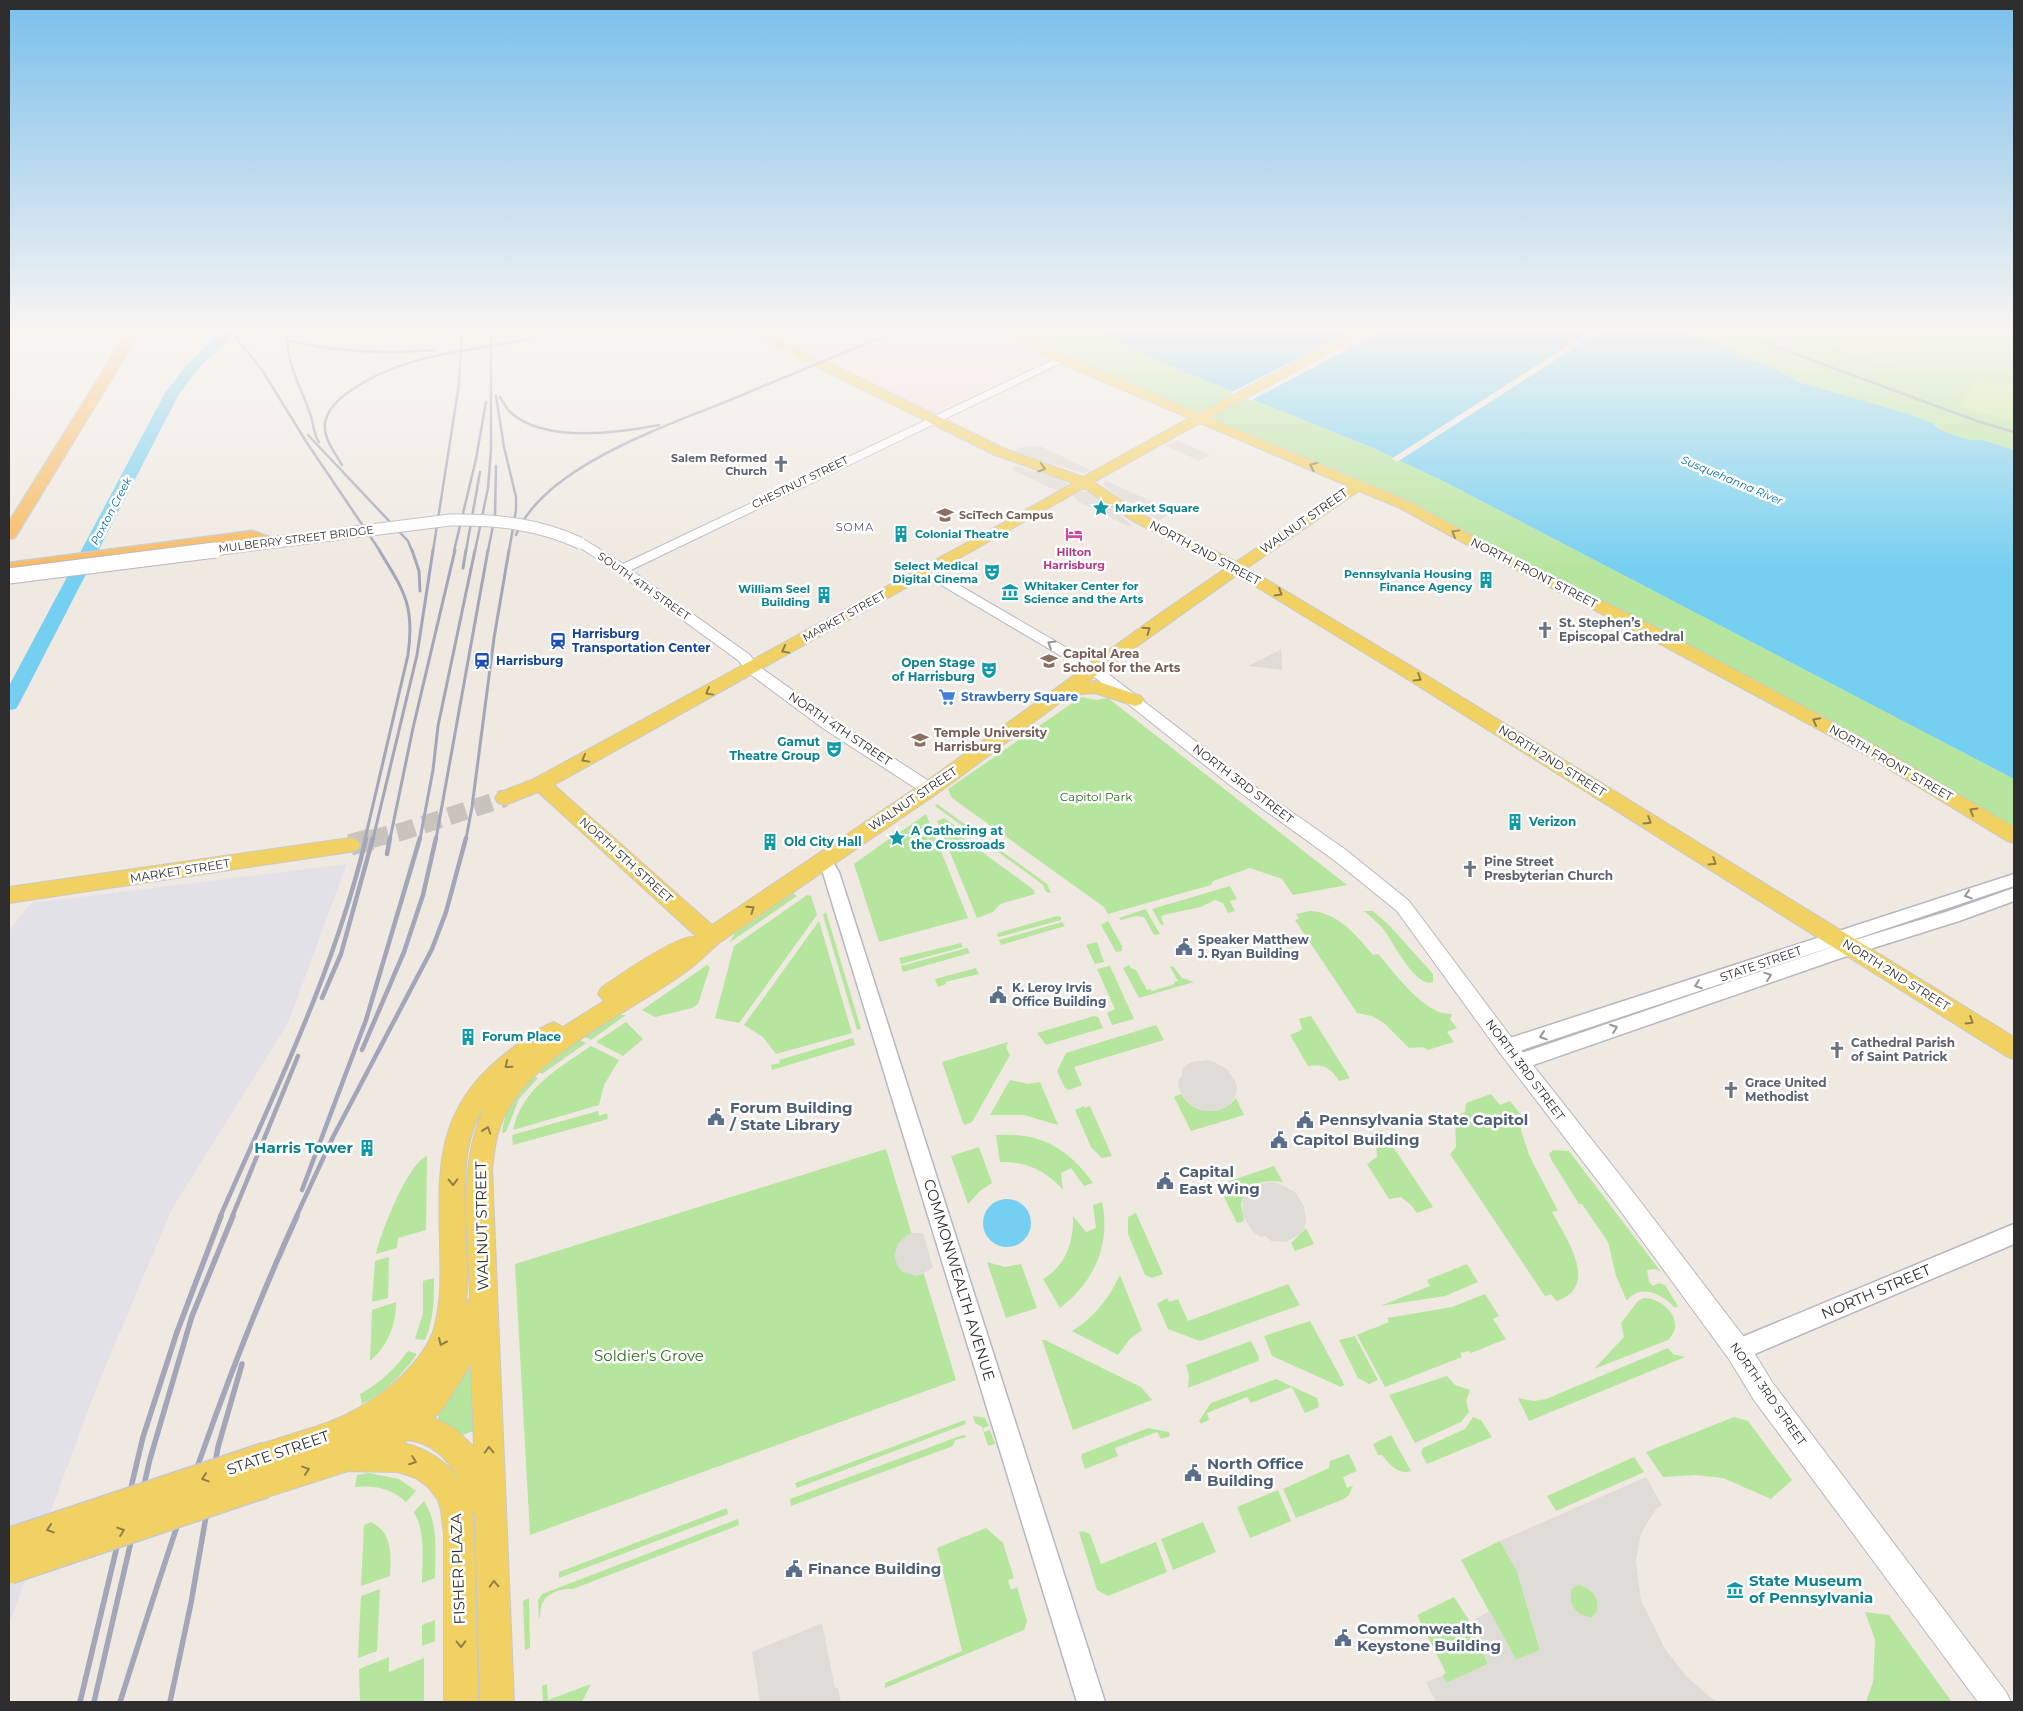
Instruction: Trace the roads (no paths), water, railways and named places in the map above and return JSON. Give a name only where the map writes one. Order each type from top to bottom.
[{"type":"highway","points":[[9,534],[86,410]]},
{"type":"highway","points":[[10,570],[238,537],[257,537],[263,540],[263,543]]},
{"type":"main road","name":"NORTH 2ND STREET","points":[[915,410],[1024,462],[1085,482],[1138,518],[1237,568],[2014,1049]]},
{"type":"main road","name":"CHESTNUT STREET","points":[[622,569],[953,410]]},
{"type":"main road","name":"NORTH FRONT STREET","points":[[1184,410],[1405,505],[1467,539],[1657,635],[1874,752],[2014,836]]},
{"type":"main road","name":"MARKET STREET","points":[[505,798],[541,784],[1214,410]]},
{"type":"main road","name":"WALNUT STREET","points":[[492,1534],[479,1169],[481,1148],[488,1126],[499,1104],[513,1083],[531,1064],[573,1034],[678,966],[711,937],[995,743],[1092,669],[1358,485]]},
{"type":"main road","name":"MULBERRY STREET BRIDGE","points":[[263,543],[432,521],[466,519],[496,520],[528,525],[563,535],[580,543]]},
{"type":"main road","name":"SOUTH 4TH STREET","points":[[580,543],[622,569],[745,658],[751,668]]},
{"type":"main road","name":"NORTH 3RD STREET","points":[[926,570],[1092,669],[1135,700],[1237,782],[1340,855],[1403,906],[1513,1055],[1622,1195],[1738,1350],[1763,1391],[1996,1702]]},
{"type":"main road","name":"NORTH 4TH STREET","points":[[751,668],[830,725],[929,789]]},
{"type":"main road","points":[[1065,690],[1096,687],[1135,700]]},
{"type":"main road","name":"NORTH 5TH STREET","points":[[541,784],[711,937]]},
{"type":"main road","name":"MARKET STREET","points":[[9,895],[350,845]]},
{"type":"main road","name":"WALNUT STREET","points":[[345,1444],[374,1415],[416,1381],[433,1362],[444,1340],[451,1318],[455,1294],[452,1168],[454,1148],[460,1126],[469,1108],[483,1088],[522,1054],[663,958],[711,937]]},
{"type":"main road","points":[[345,1444],[389,1438],[426,1407],[444,1384],[458,1361],[477,1314],[483,1284]]},
{"type":"main road","points":[[408,1424],[429,1429],[441,1436],[462,1454],[480,1488],[492,1534],[497,1702]]},
{"type":"main road","name":"STATE STREET","points":[[9,1543],[266,1470],[345,1444]]},
{"type":"main road","name":"FISHER PLAZA","points":[[345,1444],[376,1454],[397,1456],[417,1461],[434,1471],[446,1486],[456,1508],[459,1534],[461,1702]]},
{"type":"main road","name":"STATE STREET","points":[[9,1569],[266,1470]]},
{"type":"street","name":"COMMONWEALTH AVENUE","points":[[824,860],[831,872],[837,890],[1090,1702]]},
{"type":"street","name":"STATE STREET","points":[[1513,1055],[1629,1023],[2014,880]]},
{"type":"street","name":"STATE STREET","points":[[1845,943],[1953,916],[2014,894]]},
{"type":"street","name":"NORTH STREET","points":[[1738,1350],[2014,1234]]},
{"type":"water","name":"Susquehanna River","points":[[1278,410],[1895,410],[1932,423],[1940,430],[1969,440],[1983,440],[2014,450],[2014,779],[1447,483],[1373,448]]},
{"type":"water","points":[[1002,1199],[1012,1199],[1024,1206],[1031,1218],[1031,1228],[1024,1240],[1012,1247],[1002,1247],[994,1243],[987,1236],[983,1228],[983,1218],[987,1210],[994,1203]]},
{"type":"waterway","name":"Paxton Creek","points":[[9,704],[163,410]]},
{"type":"tunnel","points":[[371,839],[404,831],[505,798]]},
{"type":"tunnel","points":[[350,845],[376,838]]},
{"type":"railway","points":[[287,410],[380,551]]},
{"type":"railway","points":[[309,410],[319,442]]},
{"type":"railway","points":[[330,410],[325,423],[326,434],[342,465]]},
{"type":"railway","points":[[433,551],[455,410]]},
{"type":"railway","points":[[454,551],[476,459],[485,410]]},
{"type":"railway","points":[[475,551],[488,488],[491,449],[491,410]]},
{"type":"railway","points":[[498,410],[504,447],[516,497],[516,510],[509,551]]},
{"type":"railway","points":[[509,410],[526,422],[543,429],[562,432],[603,433],[659,425]]},
{"type":"railway","points":[[516,535],[531,510],[553,488],[580,468],[612,450],[705,410]]},
{"type":"railway","points":[[1947,410],[2014,432]]},
{"type":"railway","points":[[308,435],[408,541],[412,551]]},
{"type":"railway","points":[[488,551],[495,515],[496,466]]},
{"type":"railway","points":[[466,551],[480,472]]},
{"type":"railway","points":[[365,839],[408,655],[410,638],[410,623],[406,599],[379,550]]},
{"type":"railway","points":[[412,550],[419,571],[420,591]]},
{"type":"railway","points":[[373,839],[417,655],[433,550]]},
{"type":"railway","points":[[390,839],[413,728],[455,550]]},
{"type":"railway","points":[[463,568],[466,550]]},
{"type":"railway","points":[[420,839],[433,770],[438,726],[475,550]]},
{"type":"railway","points":[[436,839],[488,550]]},
{"type":"railway","points":[[466,839],[472,807],[494,638],[509,550]]},
{"type":"railway","points":[[220,1217],[302,1030],[338,935],[366,838]]},
{"type":"railway","points":[[322,998],[341,954],[373,838]]},
{"type":"railway","points":[[387,854],[390,838]]},
{"type":"railway","points":[[302,1190],[366,1020],[420,838]]},
{"type":"railway","points":[[362,1050],[404,952],[423,895],[436,838]]},
{"type":"railway","points":[[296,1217],[333,1137],[432,949],[446,912],[466,838]]},
{"type":"railway","points":[[232,1217],[298,1056]]},
{"type":"railway","points":[[80,1702],[143,1437],[177,1332],[221,1216]]},
{"type":"railway","points":[[94,1702],[150,1459],[192,1316],[233,1216]]},
{"type":"railway","points":[[120,1702],[201,1456],[246,1335],[297,1216]]},
{"type":"railway","points":[[170,1702],[191,1603],[218,1447],[242,1364]]},
{"type":"place","name":"Salem Reformed Church","points":[[781,464]]},
{"type":"place","name":"Market Square","points":[[1101,508]]},
{"type":"place","name":"SciTech Campus","points":[[945,515]]},
{"type":"place","name":"Colonial Theatre","points":[[901,534]]},
{"type":"place","name":"Hilton Harrisburg","points":[[1074,534]]},
{"type":"place","name":"Select Medical Digital Cinema","points":[[992,572]]},
{"type":"place","name":"Pennsylvania Housing Finance Agency","points":[[1486,580]]},
{"type":"place","name":"Whitaker Center for Science and the Arts","points":[[1010,592]]},
{"type":"place","name":"William Seel Building","points":[[824,595]]},
{"type":"place","name":"St. Stephen’s Episcopal Cathedral","points":[[1545,630]]},
{"type":"place","name":"Harrisburg Transportation Center","points":[[558,641]]},
{"type":"place","name":"Harrisburg","points":[[482,661]]},
{"type":"place","name":"Capital Area School for the Arts","points":[[1049,661]]},
{"type":"place","name":"Open Stage of Harrisburg","points":[[989,670]]},
{"type":"place","name":"Strawberry Square","points":[[947,697]]},
{"type":"place","name":"Temple University Harrisburg","points":[[920,740]]},
{"type":"place","name":"Gamut Theatre Group","points":[[834,749]]},
{"type":"place","name":"Verizon","points":[[1515,822]]},
{"type":"place","name":"A Gathering at the Crossroads","points":[[897,838]]},
{"type":"place","name":"Old City Hall","points":[[770,842]]},
{"type":"place","name":"Pine Street Presbyterian Church","points":[[1470,869]]},
{"type":"place","name":"Speaker Matthew J. Ryan Building","points":[[1184,947]]},
{"type":"place","name":"K. Leroy Irvis Office Building","points":[[998,995]]},
{"type":"place","name":"Forum Place","points":[[468,1037]]},
{"type":"place","name":"Cathedral Parish of Saint Patrick","points":[[1837,1050]]},
{"type":"place","name":"Grace United Methodist","points":[[1731,1090]]},
{"type":"place","name":"Forum Building / State Library","points":[[716,1117]]},
{"type":"place","name":"Pennsylvania State Capitol","points":[[1305,1120]]},
{"type":"place","name":"Capitol Building","points":[[1279,1140]]},
{"type":"place","name":"Harris Tower","points":[[367,1148]]},
{"type":"place","name":"Capital East Wing","points":[[1165,1181]]},
{"type":"place","name":"North Office Building","points":[[1193,1473]]},
{"type":"place","name":"Finance Building","points":[[794,1569]]},
{"type":"place","name":"State Museum of Pennsylvania","points":[[1735,1590]]},
{"type":"place","name":"Commonwealth Keystone Building","points":[[1343,1638]]},
{"type":"district","name":"SOMA","points":[[855,527]]},
{"type":"park label","name":"Capitol Park","points":[[1096,797]]},
{"type":"park label","name":"Soldier's Grove","points":[[649,1356]]}]
